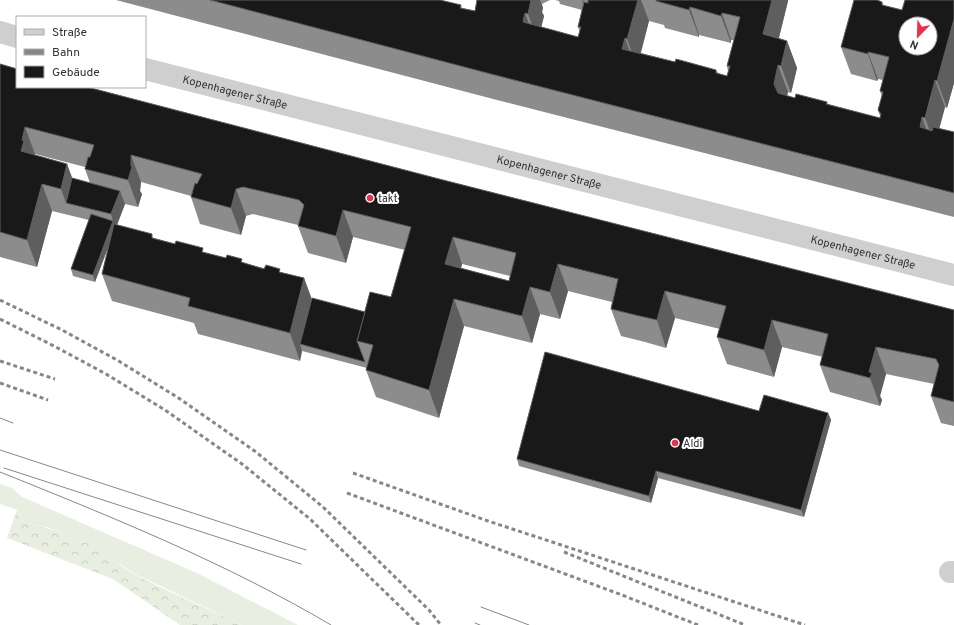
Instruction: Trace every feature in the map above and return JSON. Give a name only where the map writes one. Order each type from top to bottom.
[{"type":"street","points":[[0,32],[16,37]]},
{"type":"street","name":"Kopenhagener Straße","points":[[146,69],[954,275]]},
{"type":"green space","points":[[0,484],[12,488],[22,497],[197,573],[298,625],[241,625],[135,574],[98,550],[76,539],[49,528],[23,522],[17,510],[0,504]]},
{"type":"green space","points":[[17,510],[23,522],[61,533],[89,544],[136,575],[241,625],[180,625],[113,579],[7,538]]},
{"type":"building","points":[[210,0],[440,0],[461,5],[460,8],[475,11],[477,0],[531,0],[528,14],[525,13],[523,22],[578,37],[581,27],[578,27],[584,2],[588,3],[588,0],[638,0],[627,39],[625,38],[622,49],[675,62],[676,59],[716,70],[716,73],[727,76],[730,66],[727,66],[740,17],[722,13],[721,16],[690,7],[689,10],[656,0],[772,0],[763,34],[787,41],[781,66],[778,65],[774,84],[778,93],[795,98],[796,94],[827,102],[826,104],[880,118],[881,114],[878,110],[883,92],[880,91],[889,57],[868,52],[868,54],[841,47],[854,0],[877,0],[882,2],[882,5],[902,10],[905,0],[954,0],[954,19],[937,81],[935,80],[925,118],[922,117],[920,127],[932,131],[933,127],[954,132],[954,193]]},
{"type":"building","points":[[0,64],[16,69],[16,88],[91,88],[443,180],[954,310],[954,402],[931,396],[939,365],[936,359],[876,347],[869,372],[872,373],[870,378],[820,365],[828,334],[772,320],[764,350],[717,337],[726,306],[665,291],[657,320],[611,309],[618,279],[558,264],[550,292],[530,287],[522,316],[454,299],[429,390],[366,370],[373,345],[357,341],[370,292],[391,297],[411,227],[343,210],[336,236],[298,226],[304,205],[299,200],[243,187],[236,189],[231,208],[191,197],[195,183],[197,184],[202,174],[131,155],[132,167],[128,180],[85,169],[88,157],[90,157],[94,145],[25,127],[22,140],[24,141],[21,151],[67,164],[61,189],[42,184],[27,240],[0,232]],"holes":[[[453,237],[516,253],[509,281],[445,264]]]},
{"type":"building","points":[[72,178],[120,191],[111,214],[66,203]]},
{"type":"building","points":[[91,214],[113,221],[93,275],[71,269]]},
{"type":"building","points":[[114,224],[152,234],[152,238],[175,244],[176,241],[203,248],[202,252],[226,258],[227,255],[242,259],[241,262],[264,269],[266,265],[280,269],[279,272],[304,278],[290,333],[188,306],[190,298],[102,274]]},
{"type":"building","points":[[312,298],[365,312],[357,341],[365,362],[300,344]]},
{"type":"building","name":"Aldi","points":[[545,352],[759,411],[764,395],[828,413],[801,510],[656,471],[649,496],[517,459]]},
{"type":"tram line","points":[[0,418],[13,423]]},
{"type":"tram line","points":[[0,450],[306,550]]},
{"type":"tram line","points":[[4,468],[301,564]]},
{"type":"tram line","points":[[0,472],[84,506],[210,561],[291,602],[331,625]]},
{"type":"tram line","points":[[481,607],[529,625]]},
{"type":"tram line","points":[[475,623],[480,625]]},
{"type":"railway","points":[[0,300],[62,330],[117,360],[177,397],[256,452],[323,507],[429,610],[441,625]]},
{"type":"railway","points":[[0,319],[106,374],[165,410],[242,464],[310,519],[419,625]]},
{"type":"railway","points":[[0,361],[55,379]]},
{"type":"railway","points":[[0,383],[48,400]]},
{"type":"railway","points":[[353,473],[488,521],[805,625]]},
{"type":"railway","points":[[347,493],[622,595],[698,625]]},
{"type":"railway","points":[[564,552],[745,625]]},
{"type":"place","name":"takt","points":[[370,198]]},
{"type":"place","name":"Aldi","points":[[675,443]]}]
